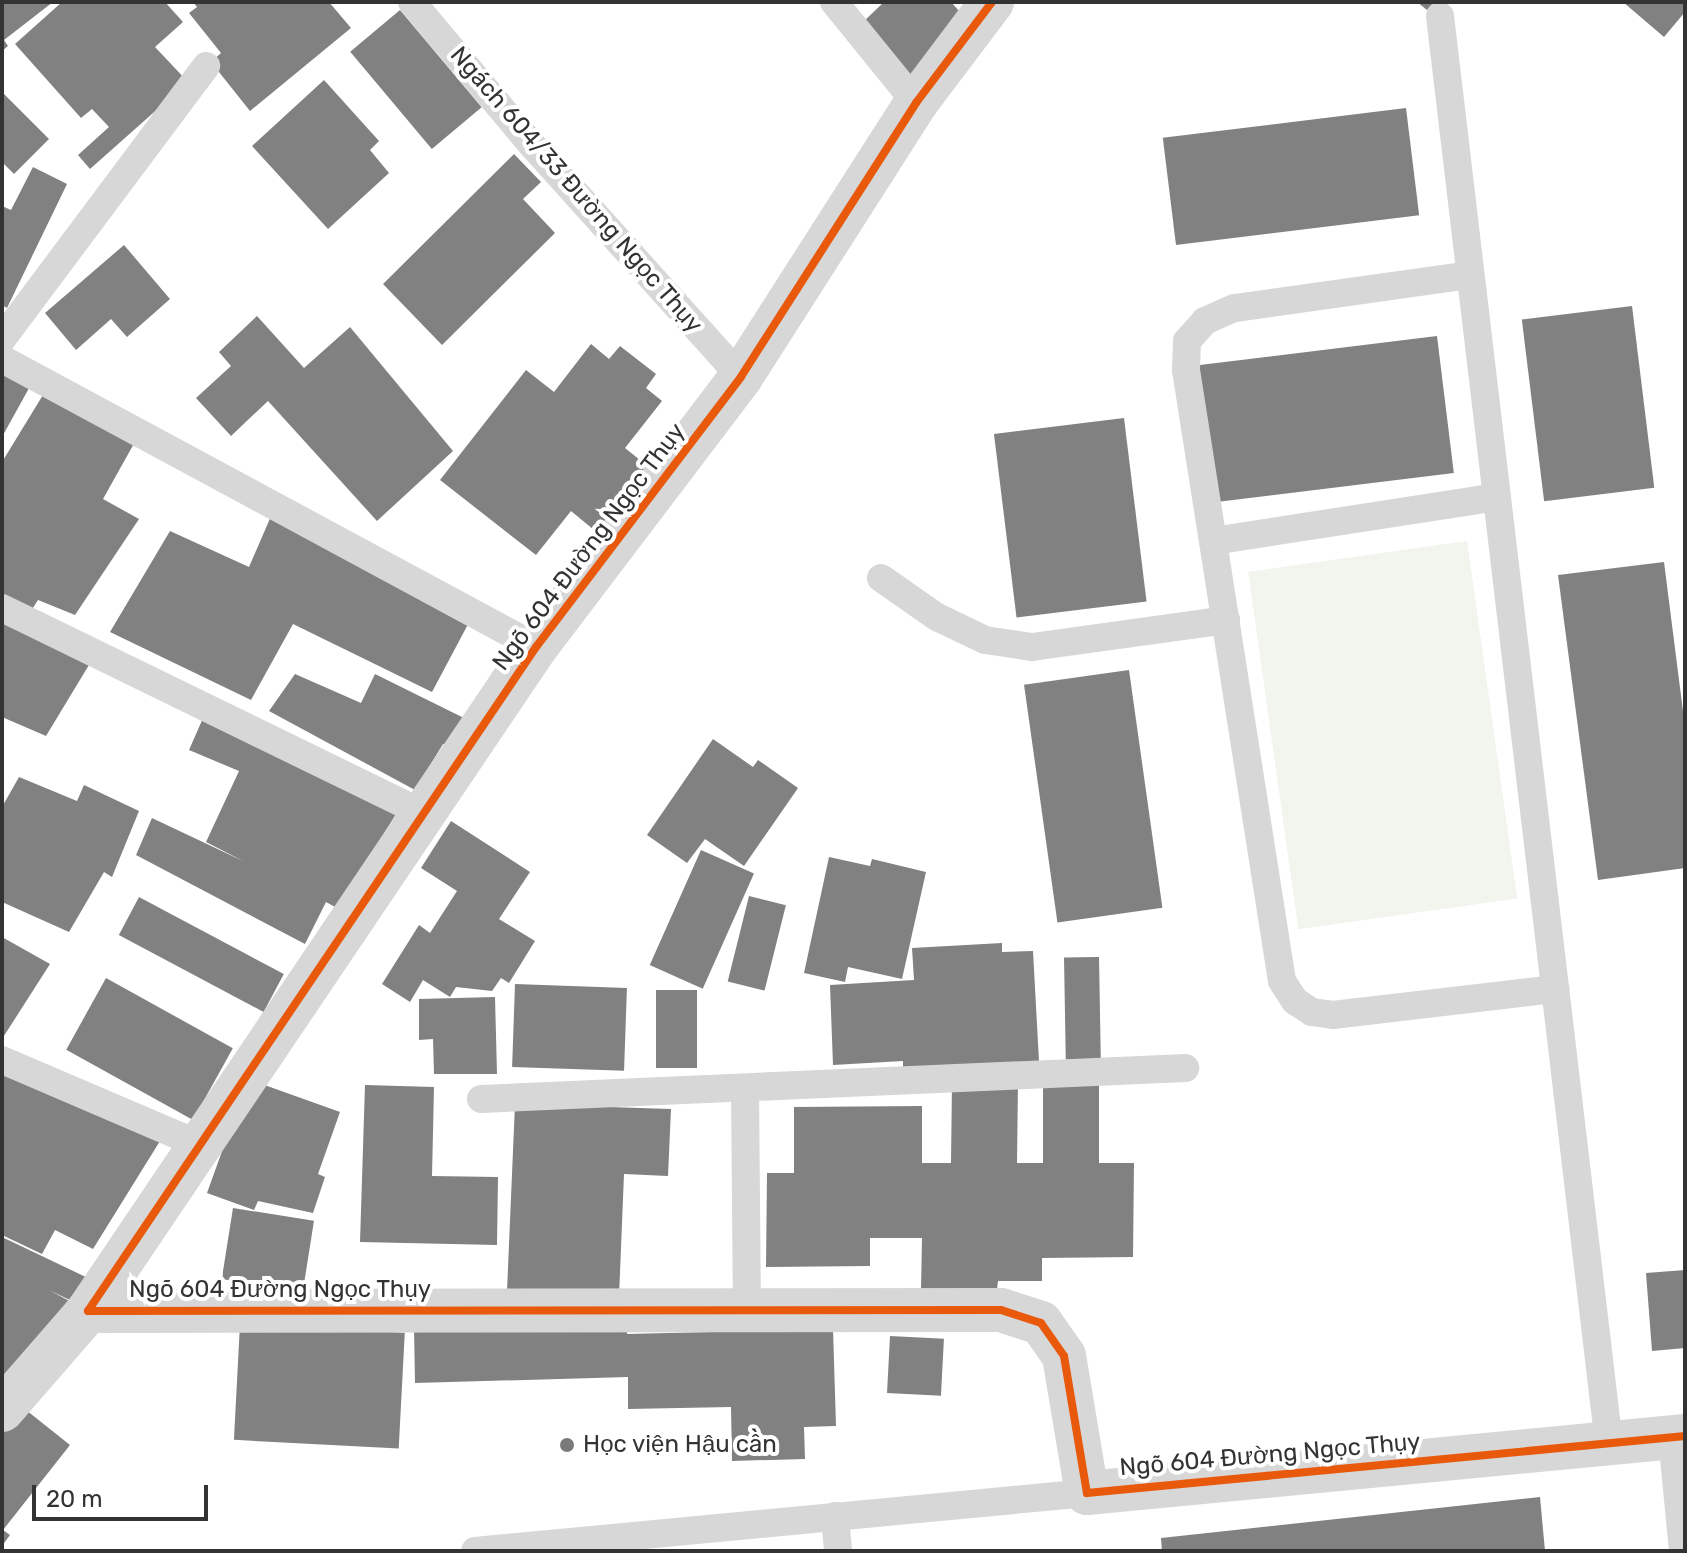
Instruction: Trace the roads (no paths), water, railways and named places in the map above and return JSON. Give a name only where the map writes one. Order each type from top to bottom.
[{"type":"street","name":"Ngõ 604 Đường Ngọc Thụy","points":[[88,1311],[536,647],[741,377],[916,103],[992,2]]},
{"type":"street","name":"Ngõ 604 Đường Ngọc Thụy","points":[[88,1311],[1001,1310],[1041,1323],[1064,1356],[1087,1493],[1678,1436]]},
{"type":"street","points":[[2,1410],[88,1311]]},
{"type":"lane","name":"Ngách 604/33 Đường Ngọc Thụy","points":[[412,2],[533,146],[741,377]]},
{"type":"lane","points":[[834,2],[916,103]]},
{"type":"lane","points":[[1440,16],[1609,1444]]},
{"type":"lane","points":[[2,339],[206,66]]},
{"type":"lane","points":[[1470,275],[1234,308],[1205,321],[1187,341],[1186,370],[1282,981],[1295,1001],[1312,1012],[1333,1015],[1555,989]]},
{"type":"lane","points":[[2,359],[536,647]]},
{"type":"lane","points":[[1213,541],[1497,497]]},
{"type":"lane","points":[[881,578],[937,617],[985,640],[1032,647],[1226,620]]},
{"type":"lane","points":[[2,608],[425,814]]},
{"type":"lane","points":[[2,1060],[200,1145]]},
{"type":"lane","points":[[481,1099],[1185,1068]]},
{"type":"lane","points":[[745,1088],[747,1308]]},
{"type":"lane","points":[[1678,1436],[1683,1551]]},
{"type":"lane","points":[[475,1551],[1087,1493]]},
{"type":"lane","points":[[835,1516],[838,1551]]},
{"type":"place","name":"Học viện Hậu cần","points":[[567,1445]]}]
